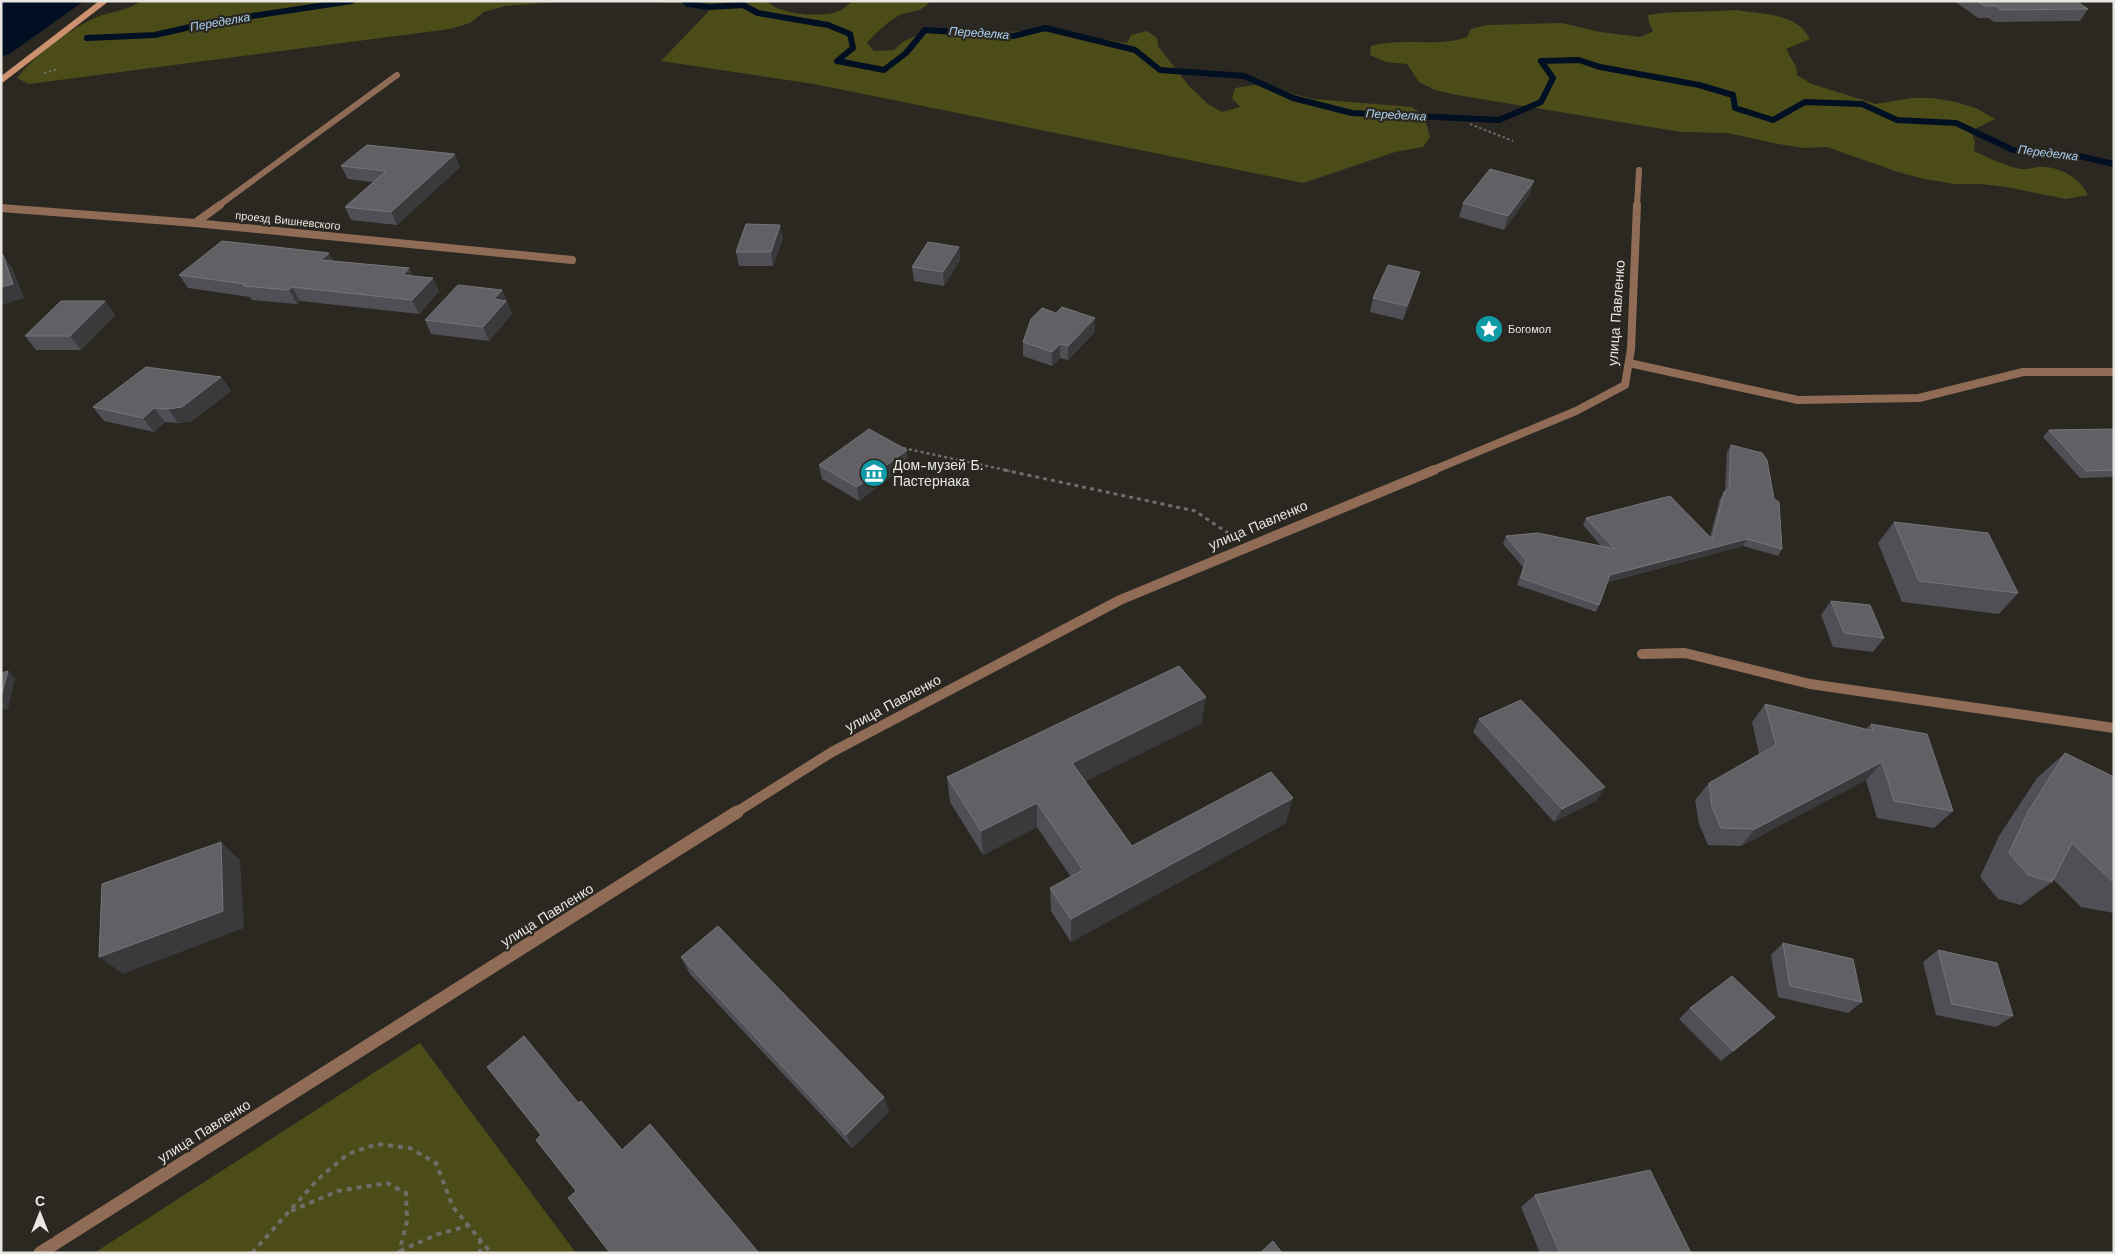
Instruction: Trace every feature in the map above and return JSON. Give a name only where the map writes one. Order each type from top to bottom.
[{"type":"main road","points":[[1,80],[104,1]]},
{"type":"street","points":[[195,223],[397,75]]},
{"type":"street","name":"улица Павленко","points":[[40,1253],[832,752],[1120,600],[1576,411],[1625,385],[1629,363],[1639,170]]},
{"type":"street","name":"проезд Вишневского","points":[[1,208],[195,223],[572,260]]},
{"type":"street","points":[[1629,363],[1798,400],[1919,398],[2023,372],[2114,372]]},
{"type":"street","points":[[1642,654],[1684,653],[1810,684],[2114,728]]},
{"type":"path","points":[[1470,124],[1513,142]]},
{"type":"path","points":[[895,447],[1195,511],[1247,546]]},
{"type":"path","points":[[252,1253],[318,1180],[348,1154],[377,1144],[410,1148],[436,1163],[453,1207],[491,1253]]},
{"type":"path","points":[[291,1212],[338,1191],[387,1183],[406,1193],[407,1221],[399,1252]]},
{"type":"path","points":[[399,1252],[438,1234],[469,1226]]},
{"type":"path","points":[[480,1239],[480,1253]]},
{"type":"shaded area","points":[[141,1],[571,1],[505,6],[484,12],[470,23],[450,29],[29,84],[17,78],[43,52],[76,28],[97,17],[125,9]]},
{"type":"shaded area","points":[[639,1],[768,1],[780,9],[812,15],[839,11],[855,1],[930,1],[923,8],[902,14],[881,28],[867,43],[874,51],[894,50],[904,41],[934,28],[976,32],[1054,31],[1127,43],[1131,35],[1147,31],[1157,38],[1158,46],[1189,86],[1208,104],[1222,112],[1240,107],[1232,98],[1235,88],[1254,85],[1314,99],[1412,107],[1424,116],[1430,137],[1423,147],[1395,152],[1303,183],[814,84],[661,61],[709,11],[694,5]]},
{"type":"shaded area","points":[[1736,10],[1778,16],[1788,19],[1804,30],[1810,39],[1786,49],[1796,67],[1797,75],[1812,84],[1876,104],[1912,98],[1932,98],[1956,102],[1978,109],[1995,119],[1971,131],[1975,141],[1974,151],[2003,164],[2021,169],[2041,167],[2064,172],[2076,179],[2088,195],[2066,199],[2006,187],[1955,184],[1898,172],[1827,147],[1804,148],[1728,133],[1681,132],[1457,95],[1435,90],[1419,82],[1407,64],[1386,62],[1370,55],[1371,46],[1395,42],[1443,42],[1455,40],[1467,37],[1471,29],[1486,25],[1562,23],[1600,32],[1641,37],[1653,31],[1648,15]]},
{"type":"shaded area","points":[[420,1043],[576,1253],[94,1253]]},
{"type":"water","points":[[1,1],[84,1],[11,53],[1,57]]},
{"type":"building","points":[[1977,1],[2076,1],[2088,9],[2001,10],[1996,6],[1984,6]]},
{"type":"building","points":[[367,145],[455,154],[391,212],[345,207],[386,171],[341,166]]},
{"type":"building","points":[[1490,169],[1534,181],[1508,216],[1463,203]]},
{"type":"building","points":[[746,224],[780,225],[771,252],[736,252]]},
{"type":"building","points":[[222,241],[329,253],[321,260],[409,268],[403,275],[433,278],[412,300],[292,287],[289,290],[243,286],[245,284],[179,275]]},
{"type":"building","points":[[928,242],[959,247],[943,272],[912,267]]},
{"type":"building","points":[[1,255],[3,255],[13,284],[1,287]]},
{"type":"building","points":[[1388,265],[1420,272],[1407,306],[1373,298]]},
{"type":"building","points":[[458,285],[502,290],[494,299],[506,301],[483,327],[425,320]]},
{"type":"building","points":[[61,301],[105,301],[70,336],[25,336]]},
{"type":"building","points":[[1062,307],[1095,318],[1068,346],[1060,344],[1052,352],[1023,342],[1031,319],[1042,308],[1056,313]]},
{"type":"building","points":[[146,367],[221,377],[182,407],[154,408],[143,418],[93,407]]},
{"type":"building","points":[[869,429],[907,450],[857,487],[819,465]]},
{"type":"building","points":[[2114,429],[2114,470],[2086,471],[2049,430]]},
{"type":"building","points":[[1731,445],[1762,453],[1767,460],[1774,499],[1779,502],[1782,549],[1747,539],[1610,575],[1599,605],[1521,578],[1526,560],[1506,536],[1538,533],[1615,549],[1586,518],[1670,496],[1712,539],[1724,492],[1729,488]]},
{"type":"building","points":[[1894,522],[1988,533],[2018,593],[1919,581]]},
{"type":"building","points":[[1831,601],[1870,605],[1884,638],[1844,633]]},
{"type":"building","points":[[1179,666],[1206,697],[1072,763],[1132,846],[1271,772],[1293,798],[1071,919],[1050,888],[1083,870],[1037,803],[981,831],[947,777]]},
{"type":"building","points":[[8,671],[1,697],[1,673]]},
{"type":"building","points":[[1521,700],[1605,787],[1562,809],[1479,719]]},
{"type":"building","points":[[1765,704],[1873,731],[1871,724],[1927,734],[1953,811],[1894,801],[1882,762],[1755,829],[1721,828],[1712,807],[1709,783],[1776,745]]},
{"type":"building","points":[[2065,753],[2114,777],[2114,883],[2072,843],[2052,882],[2028,875],[2009,853],[2028,812]]},
{"type":"building","points":[[221,842],[223,911],[99,957],[102,884]]},
{"type":"building","points":[[718,926],[884,1097],[846,1135],[681,957]]},
{"type":"building","points":[[1783,943],[1853,959],[1862,1002],[1790,986]]},
{"type":"building","points":[[1938,950],[1997,963],[2013,1016],[1952,1004]]},
{"type":"building","points":[[1732,976],[1775,1017],[1733,1051],[1690,1008]]},
{"type":"building","points":[[524,1036],[578,1103],[581,1101],[622,1150],[650,1124],[759,1253],[610,1253],[568,1198],[576,1191],[536,1140],[541,1135],[487,1067]]},
{"type":"building","points":[[1650,1170],[1691,1253],[1560,1253],[1535,1195]]},
{"type":"building","points":[[1273,1241],[1282,1253],[1260,1253]]},
{"type":"waterway","name":"Переделка","points":[[87,38],[155,35],[212,22],[352,1]]},
{"type":"waterway","name":"Переделка","points":[[684,1],[688,4],[709,7],[743,5],[758,13],[828,25],[850,34],[853,48],[837,61],[884,70],[906,53],[925,30],[1014,36],[1045,28],[1135,50],[1160,70],[1244,76],[1293,98],[1352,113],[1499,120],[1541,102],[1553,78],[1541,61],[1579,60],[1600,67],[1699,85],[1733,95],[1735,108],[1773,120],[1805,102],[1862,104],[1897,120],[1956,123],[2013,150],[2070,154],[2114,164]]},
{"type":"place","name":"Богомол","points":[[1489,329]]},
{"type":"place","name":"Дом-музей Б. Пастернака","points":[[874,473]]}]
